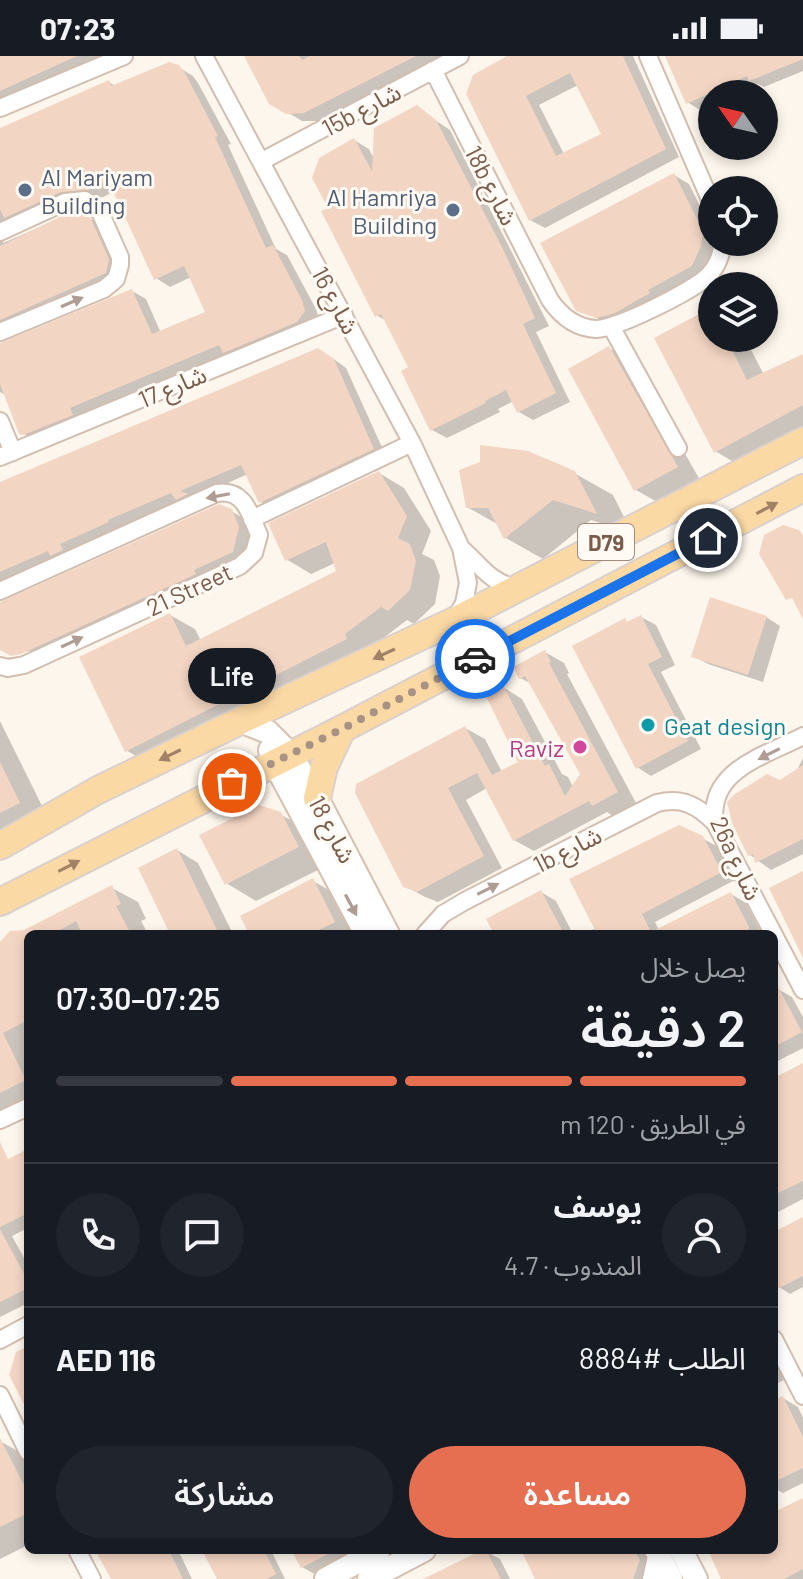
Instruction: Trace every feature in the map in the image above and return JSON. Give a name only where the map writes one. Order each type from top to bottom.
[{"type":"main road","name":"D79","points":[[0,846],[98,790],[454,621],[803,441]]},
{"type":"main road","name":"D79","points":[[0,902],[342,729],[803,488]]},
{"type":"main road","points":[[317,798],[324,767],[342,729]]},
{"type":"street","points":[[0,108],[124,56]]},
{"type":"street","name":"شارع 16","points":[[204,56],[412,443],[461,548],[468,583],[464,603],[454,621]]},
{"type":"street","name":"15b شارع","points":[[262,161],[460,56]]},
{"type":"street","points":[[648,56],[700,176]]},
{"type":"street","name":"18b شارع","points":[[433,70],[556,309],[572,322],[593,329],[612,328]]},
{"type":"street","points":[[0,232],[65,202],[85,200],[100,212],[120,265],[116,279],[104,289],[0,332]]},
{"type":"street","points":[[678,448],[612,328],[694,285],[715,268],[721,256]]},
{"type":"street","name":"شارع 17","points":[[6,454],[344,315]]},
{"type":"street","points":[[0,421],[6,454]]},
{"type":"street","points":[[0,591],[217,493],[233,493],[240,498],[252,519],[412,443]]},
{"type":"street","name":"21 Street","points":[[0,666],[24,665],[240,566],[248,561],[258,545],[259,535],[252,519]]},
{"type":"street","name":"شارع 16","points":[[461,548],[484,573],[515,588]]},
{"type":"street","points":[[240,721],[268,732],[278,703]]},
{"type":"street","name":"شارع 18","points":[[268,732],[364,930]]},
{"type":"street","name":"26a شارع","points":[[767,930],[715,823],[713,811],[718,789],[734,772],[803,736]]},
{"type":"street","name":"شارع 18","points":[[282,758],[317,798],[386,930]]},
{"type":"street","name":"1b شارع","points":[[429,930],[443,914],[465,901],[657,803],[683,800],[715,823]]},
{"type":"street","name":"26a شارع","points":[[779,952],[803,990]]},
{"type":"street","points":[[0,1120],[24,1109]]},
{"type":"street","points":[[0,1340],[24,1327]]},
{"type":"street","points":[[778,1347],[803,1396]]},
{"type":"street","points":[[0,1395],[24,1444]]},
{"type":"street","points":[[79,1554],[92,1579]]},
{"type":"street","points":[[326,1579],[372,1554]]},
{"type":"street","points":[[369,1579],[416,1554]]},
{"type":"street","points":[[651,1579],[656,1554]]},
{"type":"street","points":[[658,1554],[671,1579]]},
{"type":"street","points":[[683,1554],[696,1579]]},
{"type":"building","points":[[0,56],[77,56],[0,91]]},
{"type":"building","points":[[244,56],[299,56],[302,60],[310,56],[416,56],[304,113],[286,114],[269,104]]},
{"type":"building","points":[[507,56],[623,56],[666,149],[529,221],[466,94],[473,75]],"holes":[[[570,73],[601,134],[556,156],[526,96]]]},
{"type":"building","points":[[665,56],[803,56],[803,59],[751,80],[747,76],[738,80],[698,80],[698,98],[686,104]]},
{"type":"building","points":[[169,62],[179,65],[185,73],[218,136],[215,137],[266,248],[273,245],[305,311],[297,322],[223,353],[219,345],[70,408],[73,415],[19,434],[0,384],[0,343],[132,289],[152,334],[205,312],[184,266],[154,280],[108,180],[88,190],[61,192],[4,218],[0,209],[0,128],[109,80],[111,86]]},
{"type":"building","points":[[417,105],[436,120],[502,247],[535,318],[523,324],[556,393],[517,413],[506,390],[430,431],[401,371],[408,367],[381,314],[375,317],[321,211],[328,208],[312,178],[319,158],[354,138],[372,171],[374,128]]},
{"type":"building","points":[[674,173],[698,221],[698,253],[692,266],[648,290],[650,293],[615,313],[596,318],[576,311],[540,243]]},
{"type":"building","points":[[82,211],[91,219],[109,259],[106,273],[0,320],[0,246],[68,213]]},
{"type":"building","points":[[698,314],[698,352],[733,352],[747,380],[803,354],[803,405],[714,453],[654,338]]},
{"type":"building","points":[[609,346],[678,467],[634,491],[568,369]]},
{"type":"building","points":[[318,348],[334,359],[374,449],[259,503],[241,465],[180,491],[188,494],[176,500],[171,493],[108,520],[60,544],[63,550],[50,556],[48,551],[0,572],[0,482]]},
{"type":"building","points":[[480,445],[528,451],[575,471],[597,514],[553,500],[504,539],[488,508],[466,508],[459,470],[480,462]]},
{"type":"building","points":[[379,471],[407,516],[398,538],[410,544],[416,561],[410,590],[388,611],[381,607],[345,634],[347,639],[125,752],[79,657],[170,613],[186,646],[336,571],[326,542],[285,561],[268,523]]},
{"type":"building","points":[[219,504],[232,509],[239,527],[233,552],[194,570],[196,574],[21,654],[11,656],[0,650],[0,602]]},
{"type":"building","points":[[783,525],[799,530],[803,535],[803,619],[792,598],[786,600],[759,554],[764,535]]},
{"type":"building","points":[[710,597],[767,616],[748,675],[691,657]]},
{"type":"building","points":[[641,615],[662,657],[648,664],[688,741],[636,769],[572,646],[625,618],[627,622]]},
{"type":"building","points":[[545,650],[618,792],[592,806],[589,801],[513,841],[477,773],[448,788],[484,856],[417,892],[403,887],[355,793],[356,784],[465,726],[492,775],[518,762],[485,694],[503,685],[545,766],[549,764],[565,796],[580,774],[525,676],[519,679],[513,667]]},
{"type":"building","points":[[0,762],[20,803],[0,813]]},
{"type":"building","points":[[803,765],[803,839],[755,863],[753,854],[748,856],[732,823],[727,802],[767,774],[780,780]]},
{"type":"building","points":[[259,805],[281,812],[299,847],[225,885],[199,835]]},
{"type":"building","points":[[679,825],[703,836],[722,872],[642,914],[650,930],[595,930],[569,879]]},
{"type":"building","points":[[177,848],[217,930],[168,930],[138,868]]},
{"type":"building","points":[[803,871],[803,958],[769,888]]},
{"type":"building","points":[[313,878],[335,922],[319,930],[247,930],[240,916]]},
{"type":"building","points":[[112,885],[121,904],[116,906],[129,930],[80,930],[76,921],[60,930],[24,930]]},
{"type":"building","points":[[541,890],[562,930],[492,930],[486,919]]},
{"type":"building","points":[[731,892],[748,930],[655,930]]},
{"type":"building","points":[[24,930],[24,1022],[3,1033],[24,1081],[0,1093],[0,942],[10,931]]},
{"type":"building","points":[[778,987],[802,1032],[778,1045]]},
{"type":"building","points":[[803,1063],[803,1181],[778,1193],[778,1076]]},
{"type":"building","points":[[0,1142],[8,1159],[24,1151],[24,1215],[0,1227]]},
{"type":"building","points":[[803,1217],[803,1276],[778,1288],[778,1230]]},
{"type":"building","points":[[0,1229],[24,1274],[24,1290],[0,1302]]},
{"type":"building","points":[[24,1348],[24,1404],[9,1375],[16,1352]]},
{"type":"building","points":[[783,1396],[803,1437],[803,1468],[778,1480],[778,1398]]},
{"type":"building","points":[[0,1438],[24,1485],[24,1515],[0,1527]]},
{"type":"building","points":[[803,1498],[803,1569],[784,1579],[721,1579],[710,1554],[778,1554],[778,1510]]},
{"type":"building","points":[[97,1554],[171,1554],[183,1579],[111,1579]]},
{"type":"building","points":[[204,1554],[266,1554],[276,1574],[267,1579],[217,1579]]},
{"type":"building","points":[[293,1554],[328,1554],[301,1568]]},
{"type":"building","points":[[474,1554],[488,1554],[501,1579],[423,1579]]},
{"type":"building","points":[[523,1554],[636,1554],[640,1560],[633,1579],[535,1579]]},
{"type":"way so far","points":[[232,783],[475,659]]},
{"type":"place","name":"Al Mariyam Building","points":[[25,190]]},
{"type":"place","name":"Al Hamriya Building","points":[[453,210]]},
{"type":"place","name":"Geat design","points":[[648,725]]},
{"type":"place","name":"Raviz","points":[[580,747]]},
{"type":"place","name":"Life","points":[[232,783]]},
{"type":"route","points":[[475,659],[708,538]]}]
